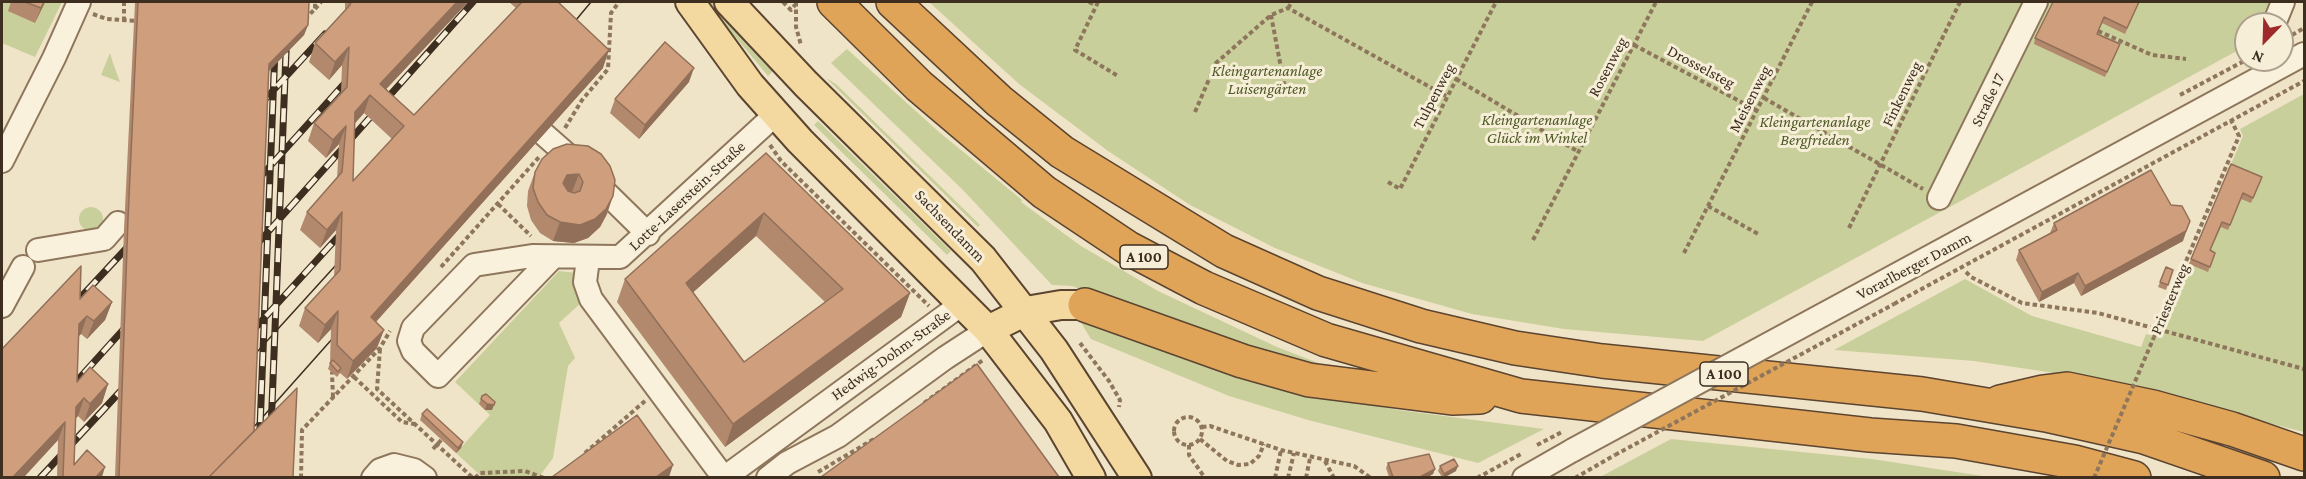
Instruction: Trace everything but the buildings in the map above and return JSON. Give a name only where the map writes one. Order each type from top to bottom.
[{"type":"highway","name":"A 100","points":[[834,2],[919,86],[1044,192],[1128,248],[1204,288],[1300,331],[1371,355],[1521,396],[1859,434],[1956,441],[2017,450],[2134,477]]},
{"type":"highway","name":"A 100","points":[[893,2],[999,101],[1062,152],[1224,251],[1318,293],[1430,329],[1515,348],[1602,361],[1922,394],[1990,405],[2144,437],[2263,477]]},
{"type":"highway","points":[[1085,305],[1242,361],[1309,380],[1452,398],[1521,396]]},
{"type":"highway","points":[[1990,405],[2015,397],[2067,389],[2153,407],[2232,429],[2304,454]]},
{"type":"highway","points":[[2017,450],[2080,477]]},
{"type":"main road","points":[[690,2],[750,85],[808,150],[963,303],[987,330],[1058,421],[1091,477]]},
{"type":"main road","name":"Sachsendamm","points":[[729,2],[806,84],[965,239],[1026,311],[1098,415],[1137,477]]},
{"type":"main road","points":[[776,114],[806,84]]},
{"type":"main road","name":"Hedwig-Dohm-Straße","points":[[963,303],[1026,311]]},
{"type":"main road","points":[[1026,311],[1061,305],[1085,305]]},
{"type":"main road","name":"Hedwig-Dohm-Straße","points":[[987,330],[1026,311]]},
{"type":"street","points":[[2,161],[54,58],[79,2]]},
{"type":"street","name":"Straße 17","points":[[1939,198],[2036,2]]},
{"type":"street","name":"Vorarlberger Damm","points":[[1527,477],[2264,72]]},
{"type":"street","name":"Lotte-Laserstein-Straße","points":[[553,257],[438,376],[412,351],[409,341],[412,328],[474,265],[532,256],[553,257],[588,259],[620,257],[776,114]]},
{"type":"street","points":[[547,152],[583,188],[593,211]]},
{"type":"street","points":[[547,152],[568,168],[583,171],[643,238]]},
{"type":"street","points":[[38,250],[104,238],[118,224]]},
{"type":"street","points":[[555,234],[577,235]]},
{"type":"street","points":[[588,259],[585,282],[591,299],[724,477]]},
{"type":"street","points":[[2,306],[23,267]]},
{"type":"street","name":"Hedwig-Dohm-Straße","points":[[724,477],[963,303]]},
{"type":"street","name":"Hedwig-Dohm-Straße","points":[[768,477],[838,436],[987,330]]},
{"type":"street","points":[[373,477],[380,470],[394,465],[406,467],[425,477]]},
{"type":"path","points":[[124,2],[124,21]]},
{"type":"path","points":[[315,2],[315,9]]},
{"type":"path","points":[[300,18],[307,19],[321,2]]},
{"type":"path","points":[[437,272],[547,152],[582,100],[608,69],[611,13],[619,2]]},
{"type":"path","points":[[783,2],[790,10],[795,2]]},
{"type":"path","points":[[795,2],[796,27],[801,45]]},
{"type":"path","points":[[1089,2],[1096,3],[1075,50],[1118,76]]},
{"type":"path","points":[[1195,112],[1216,63],[1270,15],[1288,8],[1292,2]]},
{"type":"path","name":"Tulpenweg","points":[[1388,182],[1400,189],[1496,2]]},
{"type":"path","name":"Rosenweg","points":[[1533,240],[1656,2]]},
{"type":"path","name":"Meisenweg","points":[[1684,254],[1812,2]]},
{"type":"path","name":"Finkenweg","points":[[1849,228],[1960,2]]},
{"type":"path","points":[[1288,8],[1446,96]]},
{"type":"path","points":[[97,15],[142,22]]},
{"type":"path","points":[[1270,15],[1286,94]]},
{"type":"path","points":[[2098,31],[2152,55],[2186,59]]},
{"type":"path","name":"Drosselsteg","points":[[1634,45],[1758,111]]},
{"type":"path","points":[[1456,79],[1577,151]]},
{"type":"path","points":[[1575,477],[2304,81]]},
{"type":"path","points":[[1764,98],[1939,198]]},
{"type":"path","name":"Priesterweg","points":[[2094,477],[2239,136],[2231,120]]},
{"type":"path","points":[[781,161],[910,289]]},
{"type":"path","points":[[498,204],[553,257]]},
{"type":"path","points":[[1708,206],[1760,236]]},
{"type":"path","points":[[1975,253],[1981,264]]},
{"type":"path","points":[[1966,272],[1971,278],[2022,303],[2098,314],[2304,369]]},
{"type":"path","points":[[301,477],[302,430],[380,348],[377,389],[474,477],[480,473],[525,471],[544,477]]},
{"type":"path","points":[[1084,349],[1120,400]]},
{"type":"path","points":[[966,372],[986,358]]},
{"type":"path","points":[[333,397],[332,373],[336,370]]},
{"type":"path","points":[[354,377],[402,422],[415,425]]},
{"type":"path","points":[[582,455],[659,389]]},
{"type":"path","points":[[1190,416],[1199,420],[1202,427],[1200,440],[1189,445],[1180,442],[1174,435],[1177,421],[1190,416]]},
{"type":"path","points":[[1202,427],[1210,426],[1281,450],[1354,466],[1371,477]]},
{"type":"path","points":[[433,449],[445,436],[445,429]]},
{"type":"path","points":[[1200,440],[1227,461],[1238,465],[1250,464],[1259,456],[1264,444]]},
{"type":"path","points":[[1189,445],[1189,455],[1205,477]]},
{"type":"path","points":[[1477,477],[1537,445]]},
{"type":"path","points":[[1275,477],[1281,450]]},
{"type":"path","points":[[1288,477],[1294,453]]},
{"type":"path","points":[[1306,477],[1311,458]]},
{"type":"path","points":[[1325,461],[1334,477]]},
{"type":"green space","points":[[2,2],[62,2],[35,57],[2,43]]},
{"type":"green space","points":[[706,2],[714,2],[776,68],[768,76]]},
{"type":"green space","points":[[929,2],[2269,2],[2264,12],[2234,12],[2234,53],[1703,341],[1564,329],[1472,314],[1362,283],[1275,248],[1190,205],[1108,151],[1019,84]]},
{"type":"green space","points":[[847,49],[939,132],[1022,200],[1021,202],[1081,246],[1158,291],[1277,347],[1326,366],[1326,369],[1204,336],[1072,286],[1052,285],[963,190],[831,63]]},
{"type":"green space","points":[[110,53],[113,63],[120,82],[101,75]]},
{"type":"green space","points":[[826,78],[836,84],[980,225],[978,227]]},
{"type":"green space","points":[[2304,94],[2304,432],[2142,391],[2068,375],[1974,361],[1834,350],[1965,279],[2032,316],[2141,347],[2146,334],[2158,337],[2243,136],[2240,129]]},
{"type":"green space","points":[[818,121],[951,251],[947,255],[814,125]]},
{"type":"green space","points":[[91,207],[100,210],[103,219],[100,228],[91,231],[82,228],[79,219],[82,210]]},
{"type":"green space","points":[[559,271],[578,273],[583,301],[559,323],[575,358],[568,366],[553,458],[539,477],[482,477],[456,453],[490,415],[455,382]]},
{"type":"green space","points":[[1086,319],[1308,393],[1398,410],[1544,429],[1478,463],[1308,420],[1229,396],[1091,339],[1080,321]]},
{"type":"green space","points":[[1671,439],[1872,459],[1989,477],[1600,477]]},
{"type":"tram line","points":[[566,32],[591,2]]},
{"type":"tram line","points":[[247,363],[346,254]]},
{"type":"tram line","points":[[244,438],[341,329]]},
{"type":"railway","points":[[271,430],[288,2]]},
{"type":"railway","points":[[251,251],[473,2]]},
{"type":"railway","points":[[258,107],[325,34]]},
{"type":"railway","points":[[258,478],[275,49]]},
{"type":"railway","points":[[254,184],[352,75]]},
{"type":"railway","points":[[247,337],[346,228]]},
{"type":"railway","points":[[68,311],[135,239]]},
{"type":"railway","points":[[65,394],[131,321]]},
{"type":"railway","points":[[40,478],[130,381]]},
{"type":"park label","name":"Kleingartenanlage Luisengärten","points":[[1267,80]]},
{"type":"park label","name":"Kleingartenanlage Glück im Winkel","points":[[1537,129]]},
{"type":"park label","name":"Kleingartenanlage Bergfrieden","points":[[1815,131]]}]
